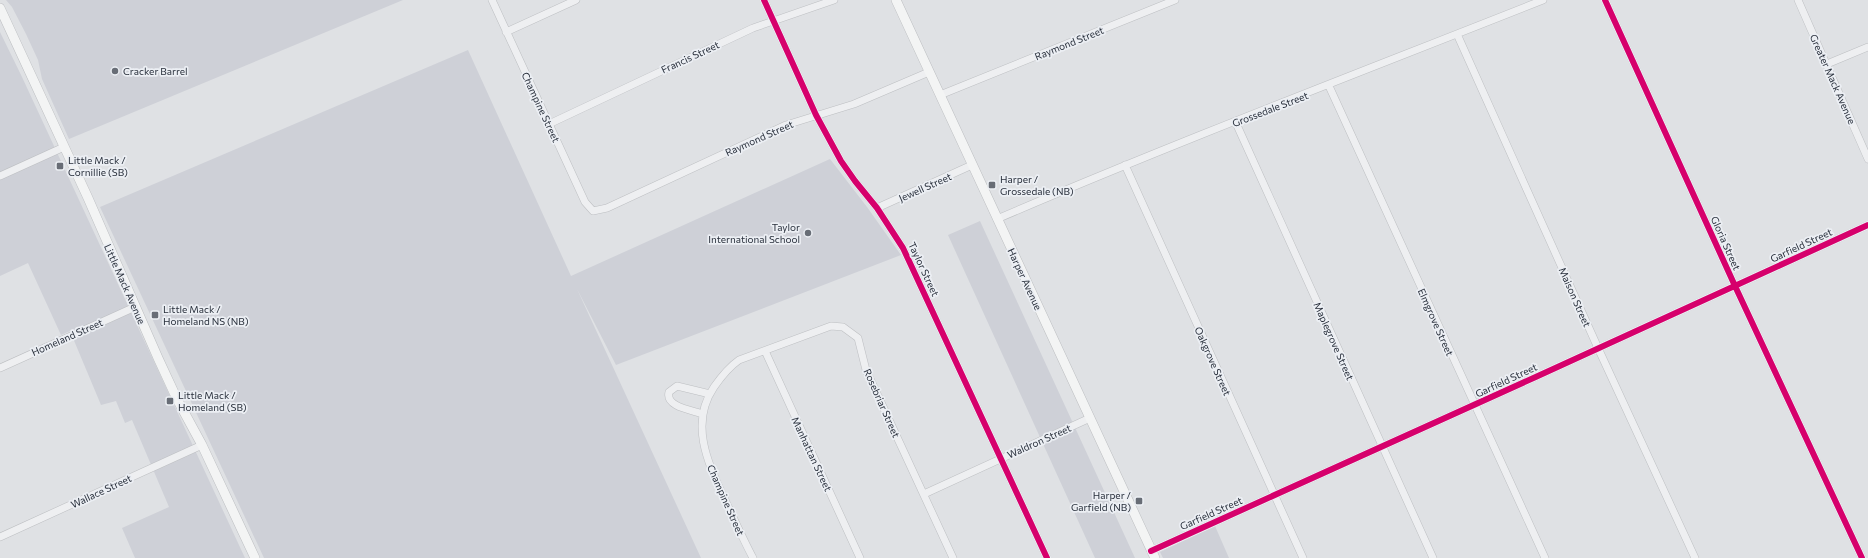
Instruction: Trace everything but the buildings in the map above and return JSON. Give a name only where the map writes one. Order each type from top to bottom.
[{"type":"main road","name":"Harper Avenue","points":[[896,0],[1153,554]]},
{"type":"main road","name":"Little Mack Avenue","points":[[0,8],[177,399],[202,444],[255,558]]},
{"type":"street","name":"Champine Street","points":[[492,0],[585,202],[593,211]]},
{"type":"street","points":[[506,32],[576,0]]},
{"type":"street","name":"Taylor Street","points":[[764,0],[816,115],[850,175],[878,208],[903,248],[1047,558]]},
{"type":"street","name":"Francis Street","points":[[549,124],[731,38],[773,20],[834,0]]},
{"type":"street","name":"Raymond Street","points":[[940,95],[1175,0]]},
{"type":"street","name":"Grossedale Street","points":[[997,219],[1125,164],[1328,86],[1543,0]]},
{"type":"street","name":"Gloria Street","points":[[1605,0],[1735,286],[1862,558]]},
{"type":"street","name":"Greater Mack Avenue","points":[[1798,0],[1868,159]]},
{"type":"street","name":"Maison Street","points":[[1457,34],[1598,348],[1695,558]]},
{"type":"street","points":[[1827,64],[1868,47]]},
{"type":"street","name":"Raymond Street","points":[[593,211],[607,208],[786,125],[854,104],[929,72]]},
{"type":"street","name":"Elmgrove Street","points":[[1328,86],[1545,558]]},
{"type":"street","name":"Maplegrove Street","points":[[1236,122],[1433,558]]},
{"type":"street","points":[[0,176],[64,147]]},
{"type":"street","name":"Oakgrove Street","points":[[1125,164],[1303,558]]},
{"type":"street","name":"Jewell Street","points":[[878,208],[972,165]]},
{"type":"street","name":"Garfield Street","points":[[1153,554],[1274,496],[1868,225]]},
{"type":"street","name":"Homeland Street","points":[[0,368],[135,307]]},
{"type":"street","name":"Rosebriar Street","points":[[765,351],[832,326],[843,327],[854,334],[860,342],[866,370],[953,558]]},
{"type":"street","name":"Champine Street","points":[[752,558],[710,466],[703,441],[702,429],[703,414],[710,394],[732,365],[747,356],[765,351]]},
{"type":"street","name":"Manhattan Street","points":[[765,351],[860,558]]},
{"type":"street","points":[[703,414],[672,403],[668,398],[668,392],[677,386],[710,394]]},
{"type":"street","name":"Waldron Street","points":[[924,494],[1090,418]]},
{"type":"street","name":"Wallace Street","points":[[0,537],[202,444]]},
{"type":"shaded area","points":[[6,0],[403,0],[69,139],[42,79],[38,60],[12,7]]},
{"type":"shaded area","points":[[0,32],[245,558],[135,558],[122,528],[169,507],[132,420],[125,423],[116,401],[101,405],[70,331],[61,335],[28,263],[0,276]]},
{"type":"shaded area","points":[[468,50],[571,276],[830,159],[867,207],[901,255],[616,365],[577,289],[701,558],[264,558],[100,207]]},
{"type":"shaded area","points":[[980,221],[1135,558],[1095,558],[948,235]]},
{"type":"shaded area","points":[[1215,526],[1229,558],[1163,558],[1160,552]]},
{"type":"cycle path","points":[[764,0],[816,115],[841,161],[877,208],[903,248],[1047,558]]},
{"type":"cycle path","points":[[1605,0],[1735,286],[1862,558]]},
{"type":"cycle path","points":[[1151,551],[1868,225]]},
{"type":"place","name":"Cracker Barrel","points":[[115,71]]},
{"type":"place","name":"Little Mack / Cornillie (SB)","points":[[60,166]]},
{"type":"place","name":"Harper / Grossedale (NB)","points":[[992,185]]},
{"type":"place","name":"Taylor International School","points":[[808,233]]},
{"type":"place","name":"Little Mack / Homeland NS (NB)","points":[[155,315]]},
{"type":"place","name":"Little Mack / Homeland (SB)","points":[[170,401]]},
{"type":"place","name":"Harper / Garfield (NB)","points":[[1139,501]]}]
